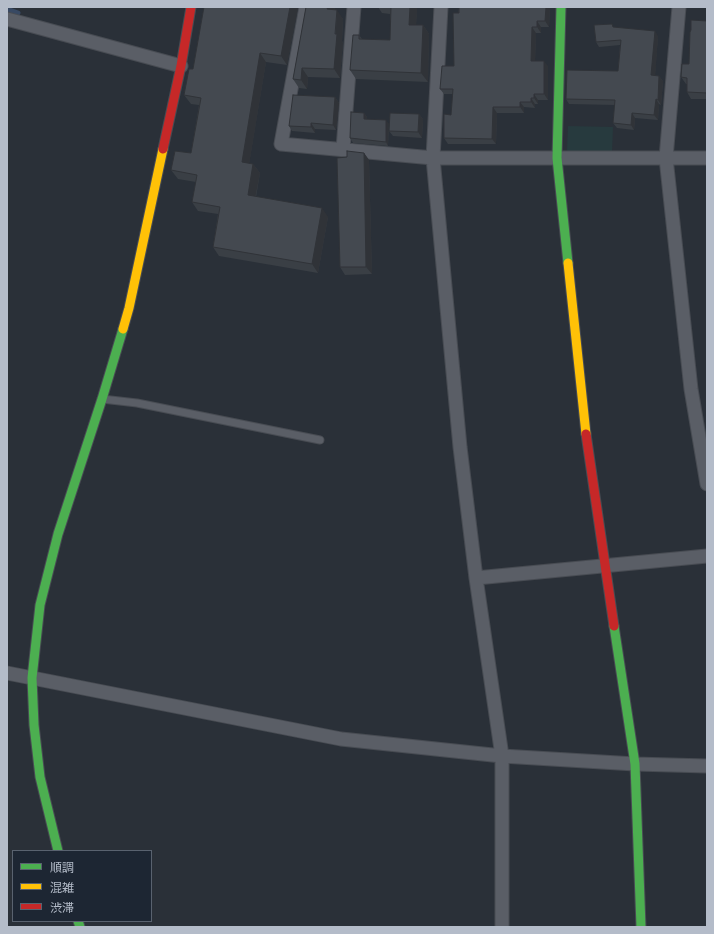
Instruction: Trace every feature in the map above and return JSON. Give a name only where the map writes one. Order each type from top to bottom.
[{"type":"street","points":[[58,850],[40,777],[34,725],[32,678],[40,605],[58,534],[102,399],[129,308],[181,66],[191,7]]},
{"type":"street","points":[[306,7],[281,144],[433,158],[707,158]]},
{"type":"street","points":[[343,149],[354,7]]},
{"type":"street","points":[[441,7],[433,158],[454,372],[457,418],[476,578],[502,756],[502,927]]},
{"type":"street","points":[[561,7],[557,158],[584,423],[604,565],[635,764],[641,927]]},
{"type":"street","points":[[679,7],[666,158],[691,389],[707,484]]},
{"type":"street","points":[[7,19],[181,66]]},
{"type":"street","points":[[476,578],[707,556]]},
{"type":"street","points":[[7,673],[341,739],[502,756],[635,764],[707,766]]},
{"type":"lane","points":[[102,399],[137,403],[320,440]]},
{"type":"green space","points":[[568,126],[613,127],[612,152],[567,151]]},
{"type":"building","points":[[204,7],[290,7],[281,56],[260,53],[242,162],[253,164],[248,195],[322,208],[312,264],[213,247],[220,207],[192,202],[197,175],[171,170],[175,151],[191,153],[201,98],[184,95],[189,69],[193,69]]},
{"type":"building","points":[[306,7],[328,7],[327,9],[337,10],[335,34],[337,34],[334,69],[302,68],[301,80],[293,79]]},
{"type":"building","points":[[391,7],[410,7],[409,25],[423,25],[421,73],[350,70],[353,35],[359,35],[359,39],[390,40]]},
{"type":"building","points":[[459,7],[546,7],[545,21],[537,21],[537,27],[532,27],[531,61],[544,61],[544,94],[534,94],[534,98],[531,98],[531,102],[520,102],[520,107],[493,107],[492,139],[444,138],[444,114],[451,115],[453,89],[440,89],[442,66],[454,66],[453,13],[459,13]]},
{"type":"building","points":[[691,20],[707,21],[707,93],[687,92],[687,78],[681,77],[682,64],[689,64]]},
{"type":"building","points":[[612,24],[613,27],[655,31],[651,75],[659,76],[658,100],[656,99],[654,115],[632,113],[631,125],[613,123],[615,100],[566,99],[567,70],[618,71],[621,40],[596,42],[594,25]]},
{"type":"building","points":[[293,95],[335,97],[333,125],[311,123],[311,127],[289,126]]},
{"type":"building","points":[[351,112],[364,113],[364,119],[386,120],[386,142],[350,138]]},
{"type":"building","points":[[390,113],[419,114],[418,132],[389,131]]},
{"type":"building","points":[[347,151],[364,153],[366,267],[340,267],[337,158],[347,157]]},
{"type":"waterway","points":[[7,9],[18,13]]},
{"type":"traffic: fast","points":[[561,7],[557,158],[568,263]]},
{"type":"traffic: fast","points":[[58,850],[40,777],[34,725],[32,678],[40,605],[58,534],[123,329]]},
{"type":"traffic: fast","points":[[614,626],[635,764],[641,927]]},
{"type":"traffic: fast","points":[[78,922],[80,927]]},
{"type":"traffic: slow","points":[[123,329],[129,308],[163,149]]},
{"type":"traffic: slow","points":[[568,263],[586,434]]},
{"type":"traffic: jam","points":[[163,149],[181,66],[191,7]]},
{"type":"traffic: jam","points":[[586,434],[614,626]]}]
